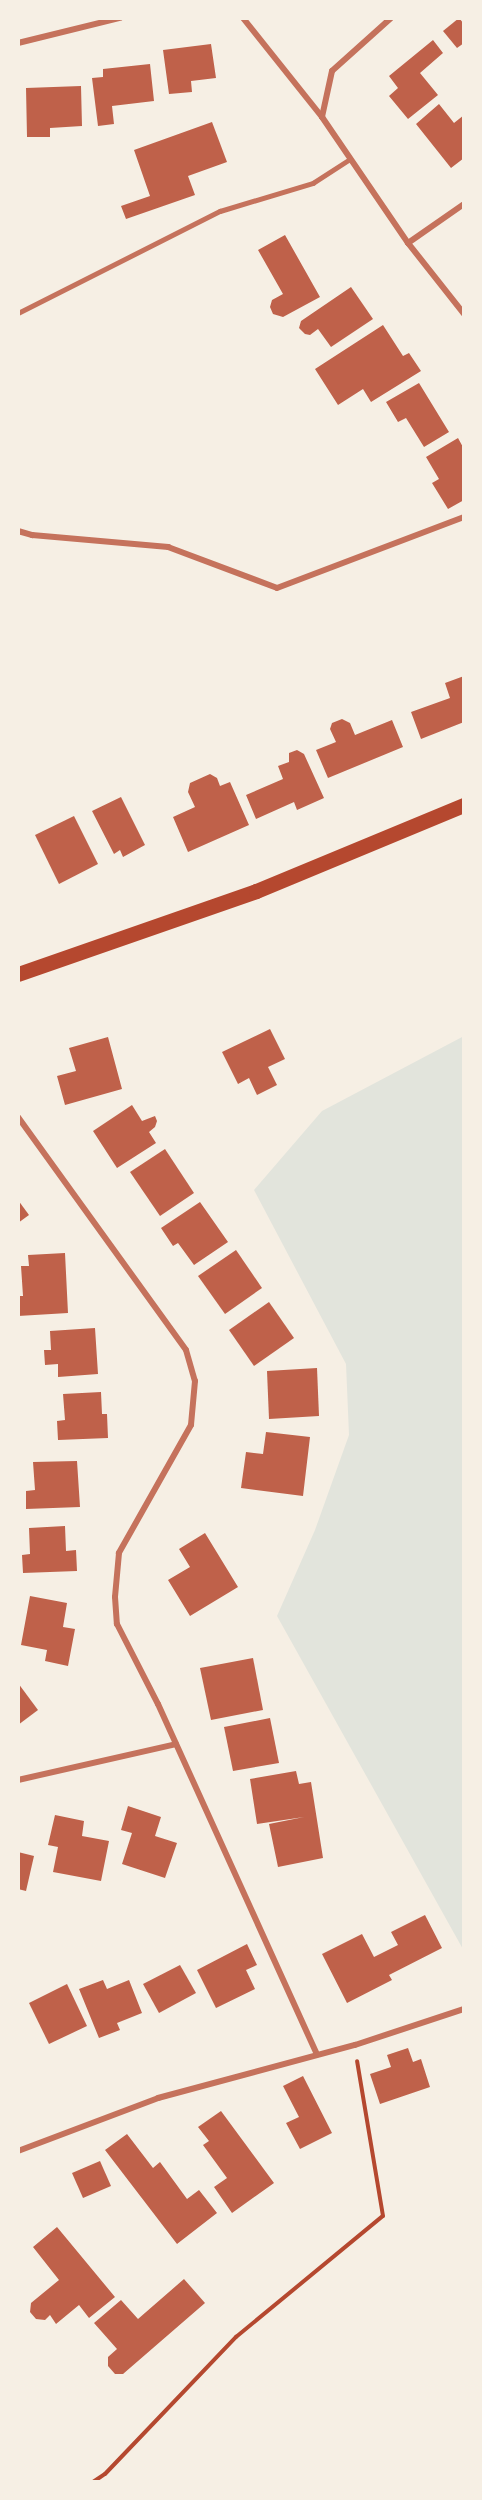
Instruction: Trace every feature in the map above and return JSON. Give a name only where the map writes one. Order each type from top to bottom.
[{"type":"main road","points":[[18,974],[256,891],[464,805]]},
{"type":"street","points":[[18,43],[120,18]]},
{"type":"street","points":[[243,18],[321,117],[408,243],[464,314]]},
{"type":"street","points":[[321,117],[332,71],[391,18]]},
{"type":"street","points":[[408,243],[464,204]]},
{"type":"street","points":[[18,531],[32,535],[168,547],[277,588],[464,517]]},
{"type":"street","points":[[18,1117],[186,1350],[195,1381],[191,1425],[119,1553],[115,1597],[117,1624],[176,1744],[317,2055]]},
{"type":"street","points":[[18,1780],[176,1744]]},
{"type":"street","points":[[18,2151],[158,2098],[355,2045],[464,2009]]},
{"type":"lane","points":[[18,313],[220,211],[313,183],[350,159]]},
{"type":"path","points":[[93,2482],[105,2475],[236,2337],[383,2216],[355,2045]]},
{"type":"shaded area","points":[[464,1036],[464,1951],[277,1616],[315,1530],[349,1435],[346,1364],[254,1190],[322,1111]]},
{"type":"building","points":[[459,18],[464,24],[464,43],[457,48],[443,31]]},
{"type":"building","points":[[433,40],[443,53],[420,73],[438,95],[408,119],[389,96],[398,88],[389,76]]},
{"type":"building","points":[[211,44],[216,78],[191,81],[192,92],[169,94],[163,50]]},
{"type":"building","points":[[150,64],[154,101],[112,106],[114,124],[98,126],[92,78],[103,77],[103,69]]},
{"type":"building","points":[[81,86],[82,126],[50,128],[50,137],[27,137],[26,88]]},
{"type":"building","points":[[439,104],[454,123],[464,115],[464,158],[451,168],[416,124]]},
{"type":"building","points":[[212,122],[227,162],[188,176],[195,195],[126,219],[121,206],[150,196],[134,150]]},
{"type":"building","points":[[285,235],[320,297],[283,317],[273,314],[270,307],[272,300],[283,294],[258,250]]},
{"type":"building","points":[[351,287],[373,319],[331,347],[318,329],[310,335],[305,334],[299,328],[301,321]]},
{"type":"building","points":[[383,325],[403,356],[409,353],[421,371],[371,402],[363,389],[338,405],[315,369]]},
{"type":"building","points":[[419,383],[449,432],[424,447],[406,418],[398,422],[386,402]]},
{"type":"building","points":[[458,438],[464,449],[464,500],[448,509],[432,483],[439,479],[426,457]]},
{"type":"building","points":[[464,676],[464,722],[421,739],[411,712],[450,698],[445,683]]},
{"type":"building","points":[[342,719],[350,723],[355,735],[392,720],[403,747],[328,778],[316,750],[336,742],[330,729],[332,723]]},
{"type":"building","points":[[297,750],[304,754],[324,798],[297,810],[294,802],[256,819],[246,795],[283,779],[278,766],[289,762],[289,753]]},
{"type":"building","points":[[210,774],[217,778],[220,786],[230,782],[249,825],[188,852],[173,817],[195,807],[188,792],[190,783]]},
{"type":"building","points":[[121,797],[145,845],[123,857],[120,850],[114,854],[92,811]]},
{"type":"building","points":[[74,816],[98,864],[59,884],[35,835]]},
{"type":"building","points":[[270,1029],[285,1059],[268,1067],[277,1085],[257,1095],[249,1078],[238,1084],[222,1052]]},
{"type":"building","points":[[108,1037],[122,1089],[65,1105],[57,1076],[76,1071],[69,1048]]},
{"type":"building","points":[[132,1105],[142,1121],[155,1116],[157,1121],[155,1127],[149,1132],[156,1143],[117,1168],[93,1131]]},
{"type":"building","points":[[165,1149],[194,1193],[160,1216],[130,1172]]},
{"type":"building","points":[[18,1200],[29,1215],[18,1223]]},
{"type":"building","points":[[200,1202],[228,1242],[194,1265],[178,1243],[173,1246],[161,1228]]},
{"type":"building","points":[[236,1250],[262,1288],[225,1314],[198,1276]]},
{"type":"building","points":[[65,1253],[68,1313],[18,1316],[18,1296],[23,1296],[21,1266],[29,1266],[28,1255]]},
{"type":"building","points":[[269,1302],[294,1338],[254,1366],[229,1330]]},
{"type":"building","points":[[95,1328],[98,1374],[58,1377],[58,1364],[45,1365],[44,1350],[51,1350],[50,1331]]},
{"type":"building","points":[[317,1368],[319,1416],[269,1419],[267,1371]]},
{"type":"building","points":[[101,1392],[102,1414],[107,1414],[108,1438],[58,1440],[57,1421],[65,1420],[63,1394]]},
{"type":"building","points":[[266,1432],[310,1437],[303,1496],[241,1488],[246,1452],[263,1454]]},
{"type":"building","points":[[77,1461],[80,1507],[26,1509],[26,1491],[35,1490],[33,1462]]},
{"type":"building","points":[[65,1526],[66,1551],[76,1550],[77,1571],[23,1573],[22,1555],[30,1554],[29,1528]]},
{"type":"building","points":[[205,1533],[238,1587],[190,1616],[168,1580],[190,1567],[179,1549]]},
{"type":"building","points":[[30,1596],[67,1603],[63,1627],[75,1629],[68,1666],[45,1661],[47,1650],[21,1645]]},
{"type":"building","points":[[253,1658],[263,1710],[211,1720],[200,1668]]},
{"type":"building","points":[[18,1683],[38,1710],[18,1725]]},
{"type":"building","points":[[270,1718],[279,1763],[233,1771],[224,1727]]},
{"type":"building","points":[[296,1771],[299,1784],[311,1782],[323,1858],[278,1867],[269,1824],[304,1817],[257,1824],[250,1779]]},
{"type":"building","points":[[128,1806],[161,1817],[155,1836],[177,1843],[165,1878],[122,1864],[132,1833],[121,1830]]},
{"type":"building","points":[[55,1815],[84,1821],[82,1836],[109,1841],[101,1881],[53,1872],[58,1847],[48,1845]]},
{"type":"building","points":[[18,1852],[34,1856],[26,1891],[18,1889]]},
{"type":"building","points":[[425,1915],[442,1948],[389,1975],[392,1980],[347,2003],[322,1954],[362,1934],[374,1957],[398,1945],[391,1932]]},
{"type":"building","points":[[247,1944],[257,1965],[246,1970],[255,1989],[216,2008],[197,1970]]},
{"type":"building","points":[[180,1965],[196,1993],[159,2013],[143,1984]]},
{"type":"building","points":[[103,1980],[107,1989],[129,1980],[142,2013],[117,2023],[120,2030],[99,2038],[79,1989]]},
{"type":"building","points":[[67,1984],[87,2026],[49,2044],[29,2003]]},
{"type":"building","points":[[408,2048],[413,2062],[421,2059],[430,2087],[380,2104],[370,2074],[391,2067],[387,2055]]},
{"type":"building","points":[[303,2076],[332,2133],[300,2149],[286,2123],[299,2117],[283,2086]]},
{"type":"building","points":[[221,2111],[274,2183],[232,2213],[214,2187],[227,2178],[203,2145],[209,2141],[198,2127]]},
{"type":"building","points":[[127,2134],[153,2168],[160,2162],[187,2199],[199,2190],[217,2213],[177,2244],[105,2150]]},
{"type":"building","points":[[100,2161],[111,2186],[83,2198],[72,2173]]},
{"type":"building","points":[[57,2227],[115,2297],[89,2318],[79,2305],[56,2324],[50,2315],[45,2320],[36,2319],[30,2312],[31,2303],[59,2280],[33,2247]]},
{"type":"building","points":[[184,2279],[205,2303],[123,2374],[115,2374],[108,2366],[108,2357],[117,2349],[94,2323],[121,2300],[138,2319]]}]
